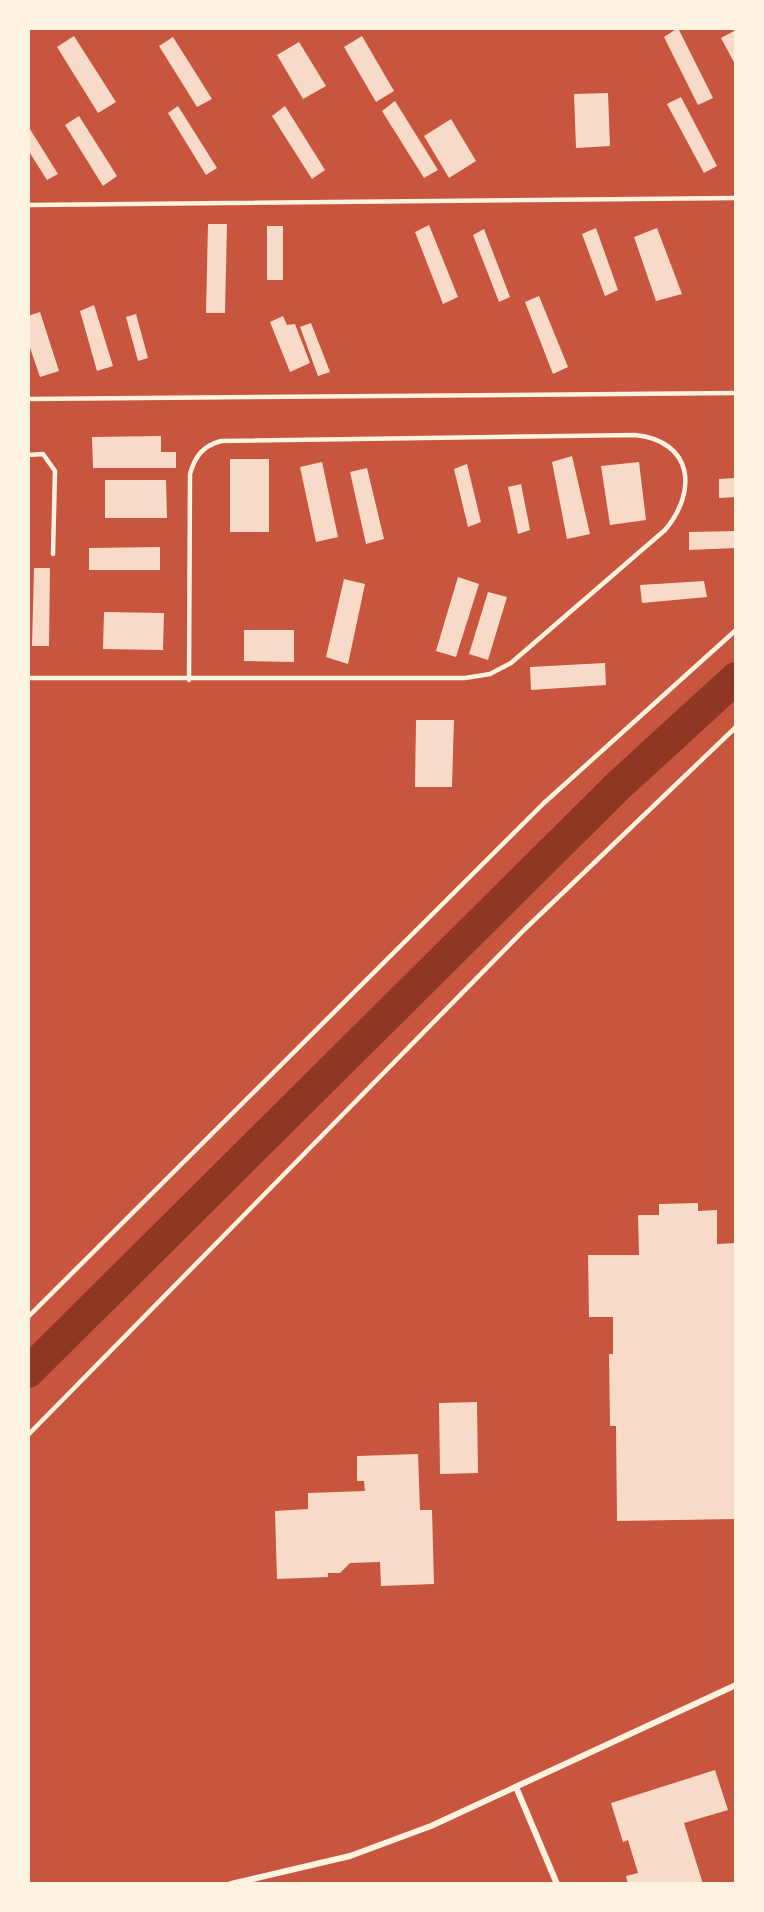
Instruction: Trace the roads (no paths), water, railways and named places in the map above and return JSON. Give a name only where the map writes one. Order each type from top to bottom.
[{"type":"street","points":[[231,1884],[350,1856],[431,1826],[735,1685]]},
{"type":"street","points":[[516,1787],[558,1884]]},
{"type":"lane","points":[[28,205],[735,198]]},
{"type":"lane","points":[[28,399],[735,393]]},
{"type":"lane","points":[[28,678],[189,680],[465,678],[477,677],[502,669],[665,530],[676,517],[683,503],[685,470],[681,458],[663,441],[636,435],[232,441],[211,444],[197,456],[190,474],[189,680]]},
{"type":"lane","points":[[28,455],[43,454],[55,471],[53,554]]},
{"type":"lane","points":[[28,1317],[544,802],[735,630]]},
{"type":"lane","points":[[28,1435],[525,929],[735,727]]},
{"type":"waterway","points":[[28,1372],[618,786],[736,678]]}]
